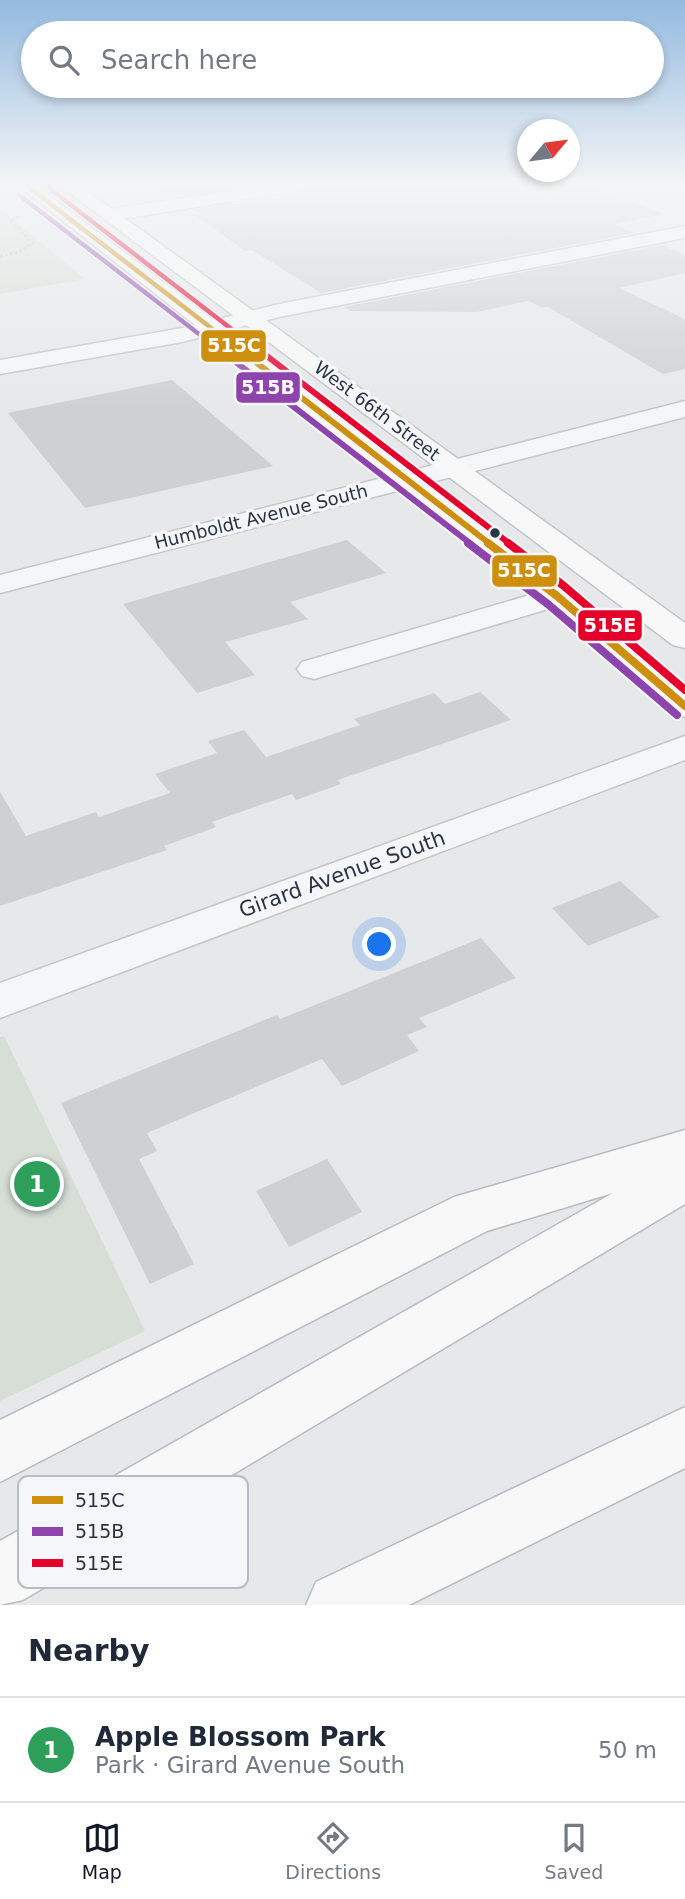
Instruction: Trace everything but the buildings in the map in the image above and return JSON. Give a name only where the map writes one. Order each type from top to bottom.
[{"type":"main road","name":"West 66th Street","points":[[123,260],[556,596],[685,706]]},
{"type":"main road","name":"West 66th Street","points":[[172,260],[685,638]]},
{"type":"main road","points":[[0,1452],[473,1213],[685,1151]]},
{"type":"main road","points":[[173,1476],[685,1178]]},
{"type":"main road","points":[[339,1605],[685,1437]]},
{"type":"main road","points":[[0,1577],[18,1567]]},
{"type":"street","points":[[0,367],[211,328],[545,260]]},
{"type":"street","name":"Humboldt Avenue South","points":[[0,584],[685,409]]},
{"type":"street","points":[[314,669],[556,596]]},
{"type":"street","name":"Girard Avenue South","points":[[0,1001],[685,747]]},
{"type":"shaded area","points":[[0,260],[62,260],[85,279],[0,294]]},
{"type":"shaded area","points":[[4,1036],[145,1331],[0,1401],[0,1037]]},
{"type":"transit line","name":"515B","points":[[103,260],[549,605],[677,715]]},
{"type":"transit line","name":"515C","points":[[123,260],[557,596],[685,706]]},
{"type":"transit line","name":"515E","points":[[142,260],[564,586],[685,690]]},
{"type":"place","name":"Apple Blossom Park","points":[[37,1184]]}]
